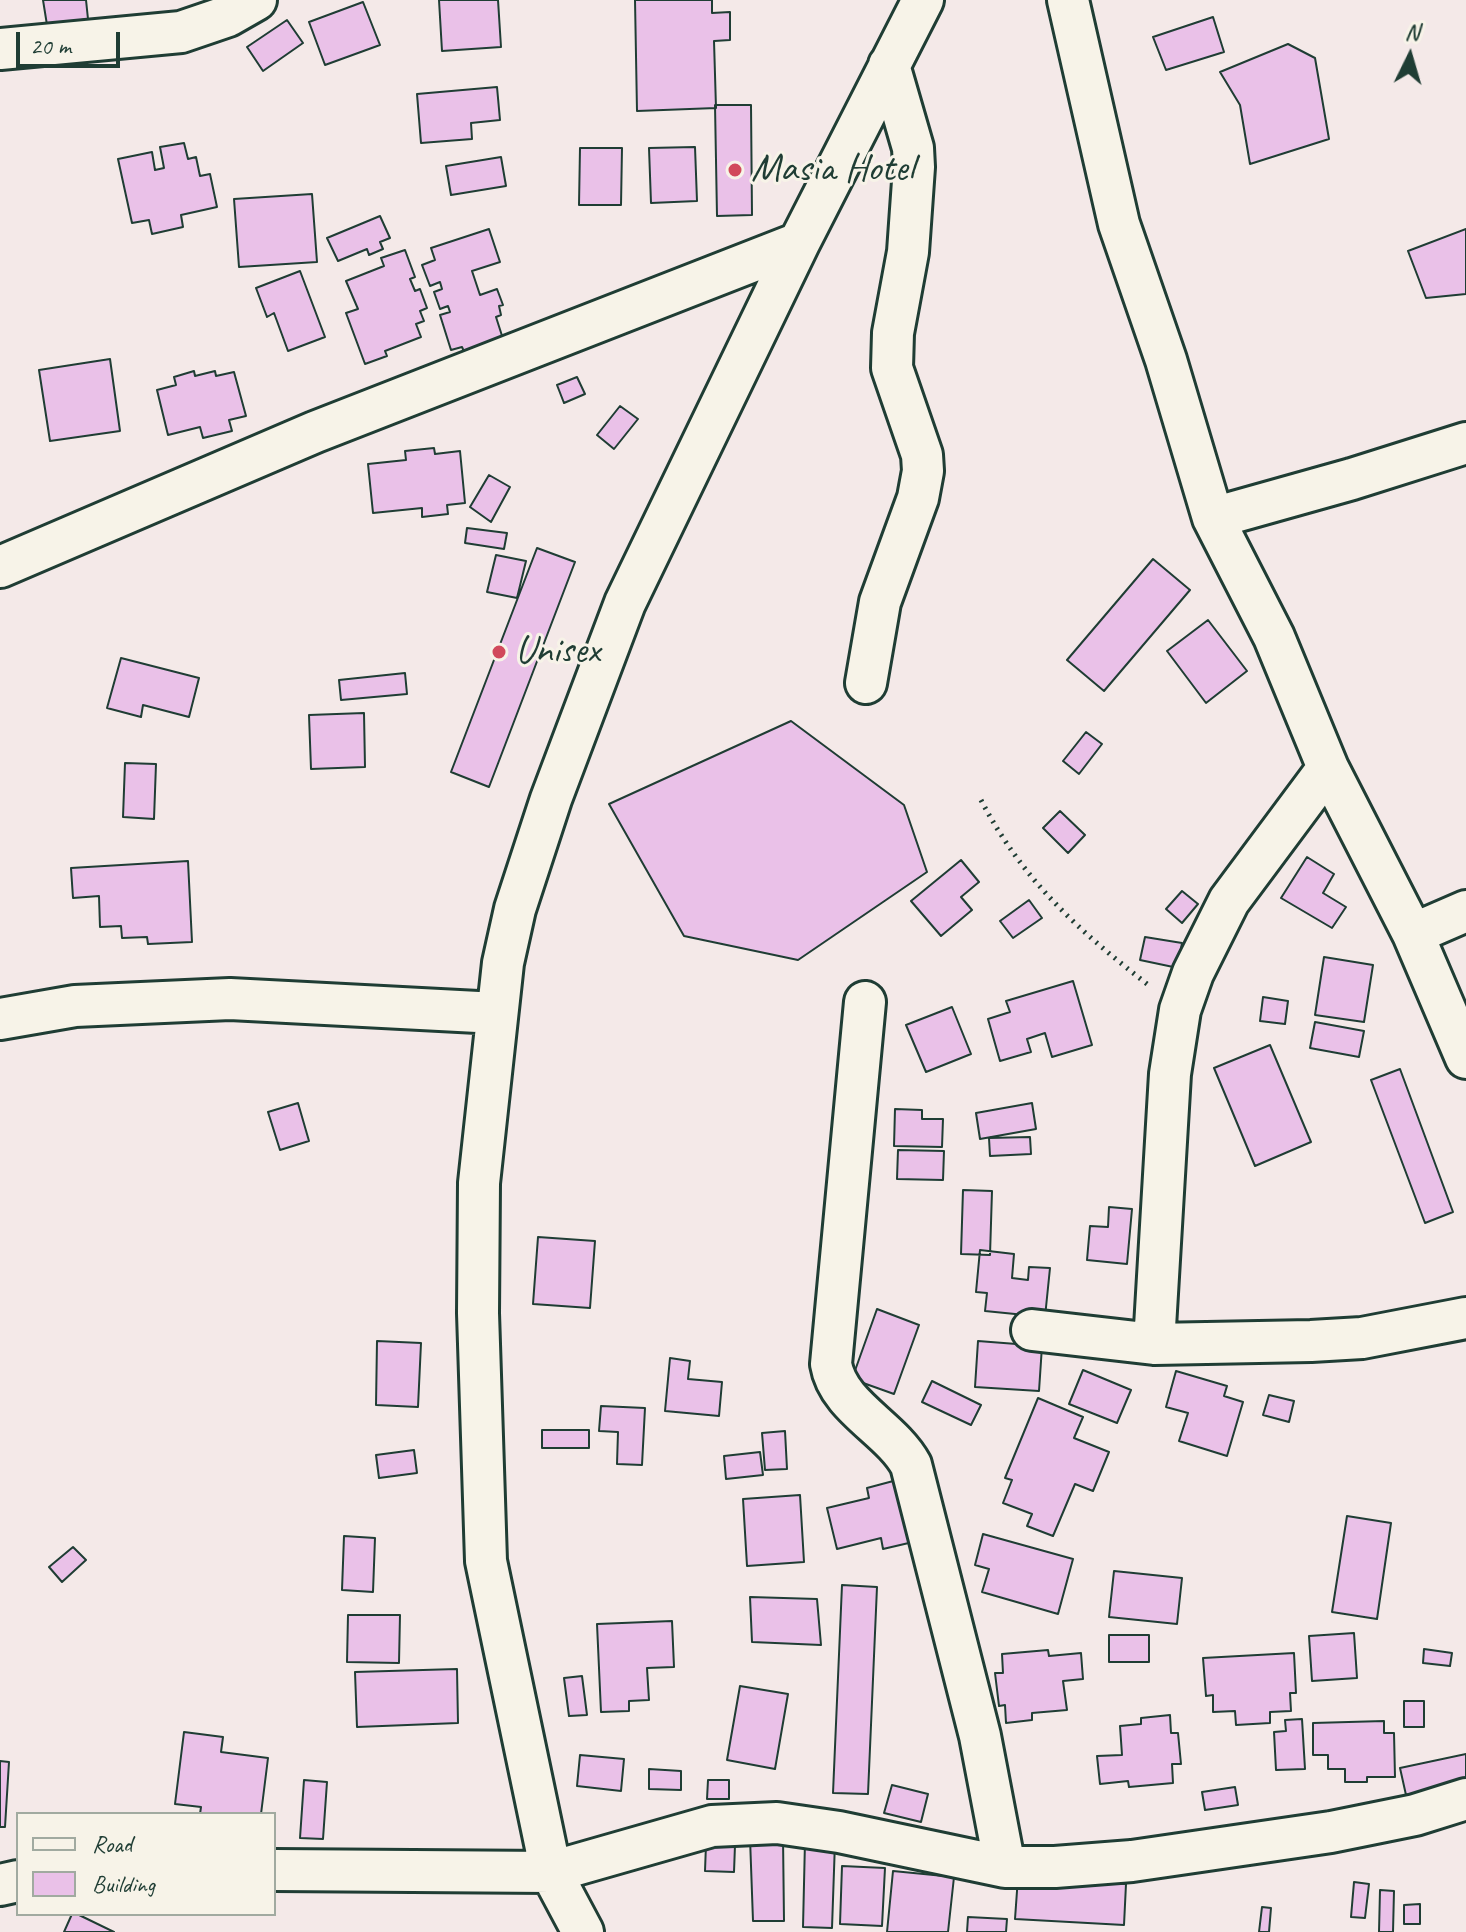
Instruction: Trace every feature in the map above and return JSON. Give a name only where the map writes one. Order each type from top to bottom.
[{"type":"street","points":[[0,49],[181,32],[228,16],[256,0]]},
{"type":"street","points":[[583,1932],[551,1872],[486,1561],[478,1313],[479,1183],[503,963],[515,909],[574,734],[632,589],[799,243],[923,0]]},
{"type":"street","points":[[1068,0],[1119,224],[1166,360],[1213,518],[1274,637],[1328,768],[1413,934],[1466,1058]]},
{"type":"street","points":[[866,683],[880,602],[918,498],[923,471],[922,455],[892,368],[893,333],[908,252],[914,167],[913,148],[889,65]]},
{"type":"street","points":[[0,567],[315,432],[799,243]]},
{"type":"street","points":[[1213,518],[1466,443]]},
{"type":"street","points":[[1154,1344],[1168,1098],[1180,1010],[1193,973],[1229,901],[1328,768]]},
{"type":"street","points":[[1413,934],[1466,911]]},
{"type":"street","points":[[0,1019],[75,1006],[230,999],[497,1013]]},
{"type":"street","points":[[865,1002],[833,1380],[903,1451],[911,1465],[980,1736],[1005,1867]]},
{"type":"street","points":[[1032,1330],[1154,1344],[1362,1338],[1466,1318]]},
{"type":"street","points":[[276,1870],[551,1872],[712,1826],[777,1823],[839,1832],[1005,1867],[1132,1861],[1331,1832],[1415,1815],[1466,1799]]},
{"type":"path","points":[[981,800],[999,836],[1036,885],[1086,934],[1180,1010]]},
{"type":"building","points":[[43,0],[86,0],[88,19],[47,25]]},
{"type":"building","points":[[439,0],[498,0],[501,47],[442,51]]},
{"type":"building","points":[[635,0],[712,0],[712,13],[730,12],[730,40],[714,41],[716,108],[637,111]]},
{"type":"building","points":[[363,2],[380,45],[325,65],[309,22]]},
{"type":"building","points":[[1213,17],[1224,52],[1166,70],[1153,37]]},
{"type":"building","points":[[287,20],[303,43],[263,71],[247,47]]},
{"type":"building","points":[[1288,44],[1315,58],[1329,139],[1250,164],[1240,105],[1220,72]]},
{"type":"building","points":[[497,87],[500,120],[471,123],[472,139],[421,143],[417,94]]},
{"type":"building","points":[[715,105],[751,105],[752,215],[717,216]]},
{"type":"building","points":[[184,143],[188,159],[196,157],[200,176],[210,174],[217,207],[181,215],[183,227],[152,234],[149,220],[132,223],[118,159],[152,152],[155,170],[164,168],[160,147]]},
{"type":"building","points":[[695,147],[697,201],[651,203],[649,148]]},
{"type":"building","points":[[580,148],[622,148],[621,205],[579,205]]},
{"type":"building","points":[[501,157],[506,186],[451,195],[446,166]]},
{"type":"building","points":[[312,194],[317,262],[239,267],[234,199]]},
{"type":"building","points":[[380,216],[390,238],[380,242],[383,249],[369,255],[367,249],[338,261],[327,238]]},
{"type":"building","points":[[489,229],[500,262],[472,271],[480,295],[497,289],[503,305],[499,306],[501,315],[496,317],[504,342],[465,354],[462,347],[451,350],[440,315],[450,312],[448,306],[440,309],[434,292],[442,289],[440,282],[430,286],[422,265],[435,260],[431,248]]},
{"type":"building","points":[[1466,229],[1466,294],[1426,298],[1408,251]]},
{"type":"building","points":[[405,250],[415,277],[410,279],[415,291],[420,289],[427,308],[420,311],[424,321],[416,324],[421,337],[385,351],[387,356],[365,364],[346,313],[358,309],[346,281],[384,266],[381,258]]},
{"type":"building","points":[[300,271],[325,337],[288,351],[274,313],[267,317],[256,288]]},
{"type":"building","points":[[110,359],[120,431],[50,441],[39,370]]},
{"type":"building","points":[[194,371],[195,376],[215,371],[216,376],[234,372],[246,416],[229,420],[232,431],[203,438],[200,427],[168,435],[157,390],[176,385],[174,377]]},
{"type":"building","points":[[577,377],[585,394],[564,403],[557,385]]},
{"type":"building","points":[[620,406],[638,419],[614,449],[597,435]]},
{"type":"building","points":[[434,448],[435,454],[460,451],[465,503],[447,505],[448,514],[422,517],[422,508],[373,513],[368,464],[406,460],[405,451]]},
{"type":"building","points":[[489,475],[510,487],[491,522],[470,507]]},
{"type":"building","points":[[467,528],[507,533],[504,549],[465,543]]},
{"type":"building","points":[[537,548],[575,562],[489,787],[451,772]]},
{"type":"building","points":[[496,555],[526,561],[517,598],[487,592]]},
{"type":"building","points":[[1153,559],[1190,590],[1104,691],[1067,660]]},
{"type":"building","points":[[1208,620],[1247,671],[1206,703],[1167,651]]},
{"type":"building","points":[[121,658],[199,678],[189,717],[143,705],[141,717],[107,708]]},
{"type":"building","points":[[405,673],[407,694],[341,700],[339,680]]},
{"type":"building","points":[[364,713],[365,767],[311,769],[309,715]]},
{"type":"building","points":[[791,721],[904,805],[927,872],[798,960],[684,936],[609,804]]},
{"type":"building","points":[[1086,732],[1102,744],[1079,774],[1063,761]]},
{"type":"building","points":[[125,763],[156,764],[154,819],[123,817]]},
{"type":"building","points":[[1060,811],[1085,835],[1068,853],[1043,828]]},
{"type":"building","points":[[1307,857],[1334,874],[1323,893],[1346,907],[1332,928],[1281,898]]},
{"type":"building","points":[[961,860],[979,882],[961,897],[972,910],[941,936],[911,901]]},
{"type":"building","points":[[188,861],[192,942],[148,944],[147,937],[122,938],[121,926],[100,927],[99,896],[73,898],[71,868]]},
{"type":"building","points":[[1182,891],[1198,904],[1182,923],[1166,909]]},
{"type":"building","points":[[1029,900],[1042,918],[1013,938],[1000,921]]},
{"type":"building","points":[[1145,937],[1182,943],[1178,968],[1140,960]]},
{"type":"building","points":[[1324,957],[1373,965],[1364,1022],[1315,1015]]},
{"type":"building","points":[[1073,981],[1092,1045],[1052,1057],[1045,1033],[1027,1039],[1031,1052],[1000,1061],[988,1019],[1010,1012],[1006,1001]]},
{"type":"building","points":[[1263,997],[1288,1001],[1285,1024],[1260,1021]]},
{"type":"building","points":[[952,1007],[971,1054],[926,1072],[906,1025]]},
{"type":"building","points":[[1315,1022],[1364,1031],[1359,1057],[1310,1048]]},
{"type":"building","points":[[1270,1045],[1311,1142],[1255,1166],[1214,1068]]},
{"type":"building","points":[[1400,1069],[1453,1212],[1425,1223],[1371,1080]]},
{"type":"building","points":[[298,1103],[309,1141],[280,1150],[268,1112]]},
{"type":"building","points":[[1032,1103],[1036,1129],[980,1139],[976,1113]]},
{"type":"building","points":[[895,1109],[922,1110],[922,1119],[943,1119],[942,1147],[894,1146]]},
{"type":"building","points":[[1030,1137],[1031,1154],[990,1156],[989,1138]]},
{"type":"building","points":[[898,1150],[944,1151],[943,1180],[897,1179]]},
{"type":"building","points":[[963,1190],[992,1191],[990,1255],[961,1254]]},
{"type":"building","points":[[1109,1207],[1132,1209],[1127,1264],[1087,1260],[1090,1226],[1108,1227]]},
{"type":"building","points":[[538,1237],[595,1241],[590,1308],[533,1304]]},
{"type":"building","points":[[980,1250],[1014,1254],[1012,1278],[1028,1280],[1029,1267],[1050,1268],[1045,1317],[985,1311],[987,1293],[976,1292]]},
{"type":"building","points":[[877,1309],[919,1325],[894,1394],[852,1379]]},
{"type":"building","points":[[377,1341],[421,1343],[418,1407],[376,1405]]},
{"type":"building","points":[[978,1341],[1042,1346],[1039,1391],[975,1387]]},
{"type":"building","points":[[670,1358],[690,1361],[688,1379],[722,1382],[719,1416],[665,1411]]},
{"type":"building","points":[[1083,1370],[1131,1390],[1117,1423],[1069,1404]]},
{"type":"building","points":[[1176,1371],[1227,1386],[1224,1396],[1243,1402],[1227,1456],[1179,1441],[1188,1413],[1166,1407]]},
{"type":"building","points":[[932,1381],[981,1405],[971,1425],[922,1402]]},
{"type":"building","points":[[1269,1395],[1294,1401],[1289,1422],[1263,1415]]},
{"type":"building","points":[[1038,1398],[1083,1417],[1074,1438],[1109,1452],[1093,1491],[1075,1484],[1053,1536],[1027,1526],[1032,1514],[1003,1503],[1012,1480],[1005,1478]]},
{"type":"building","points":[[601,1406],[645,1408],[642,1465],[617,1464],[618,1432],[599,1431]]},
{"type":"building","points":[[542,1430],[589,1430],[589,1448],[542,1448]]},
{"type":"building","points":[[785,1431],[787,1469],[765,1470],[762,1433]]},
{"type":"building","points":[[414,1450],[417,1473],[379,1478],[376,1455]]},
{"type":"building","points":[[760,1452],[763,1475],[726,1479],[724,1456]]},
{"type":"building","points":[[897,1480],[913,1542],[883,1549],[881,1538],[837,1549],[827,1508],[869,1498],[867,1488]]},
{"type":"building","points":[[800,1495],[804,1562],[747,1566],[743,1499]]},
{"type":"building","points":[[1347,1516],[1391,1523],[1377,1619],[1332,1612]]},
{"type":"building","points":[[983,1534],[1073,1559],[1058,1614],[982,1592],[989,1569],[975,1565]]},
{"type":"building","points":[[344,1536],[375,1538],[373,1592],[342,1590]]},
{"type":"building","points":[[73,1547],[86,1560],[62,1582],[49,1567]]},
{"type":"building","points":[[1114,1571],[1182,1578],[1177,1624],[1109,1617]]},
{"type":"building","points":[[842,1585],[877,1587],[868,1794],[833,1793]]},
{"type":"building","points":[[750,1597],[817,1599],[821,1645],[752,1642]]},
{"type":"building","points":[[348,1615],[400,1615],[399,1663],[347,1662]]},
{"type":"building","points":[[672,1621],[674,1667],[647,1668],[649,1700],[629,1701],[629,1711],[601,1712],[597,1624]]},
{"type":"building","points":[[1354,1633],[1357,1678],[1312,1681],[1309,1636]]},
{"type":"building","points":[[1109,1635],[1149,1635],[1149,1662],[1109,1662]]},
{"type":"building","points":[[1424,1649],[1452,1653],[1450,1666],[1423,1663]]},
{"type":"building","points":[[1048,1650],[1049,1656],[1081,1653],[1083,1679],[1063,1681],[1067,1710],[1032,1713],[1032,1720],[1006,1723],[1005,1705],[999,1706],[995,1673],[1003,1673],[1002,1654]]},
{"type":"building","points":[[1294,1653],[1296,1693],[1290,1693],[1291,1711],[1270,1712],[1270,1723],[1236,1725],[1235,1711],[1213,1712],[1213,1695],[1206,1696],[1203,1658]]},
{"type":"building","points":[[457,1669],[458,1723],[357,1727],[355,1672]]},
{"type":"building","points":[[582,1676],[587,1715],[569,1716],[564,1678]]},
{"type":"building","points":[[740,1686],[788,1694],[775,1769],[727,1760]]},
{"type":"building","points":[[1404,1701],[1424,1701],[1424,1727],[1404,1727]]},
{"type":"building","points":[[1170,1715],[1171,1733],[1178,1733],[1181,1764],[1172,1764],[1173,1783],[1129,1787],[1128,1781],[1100,1784],[1097,1756],[1122,1755],[1120,1726],[1141,1724],[1141,1718]]},
{"type":"building","points":[[1302,1719],[1305,1769],[1276,1770],[1274,1732],[1286,1731],[1285,1720]]},
{"type":"building","points":[[1384,1721],[1384,1733],[1394,1733],[1395,1777],[1367,1777],[1367,1782],[1345,1782],[1345,1769],[1328,1769],[1328,1755],[1313,1755],[1313,1723]]},
{"type":"building","points":[[184,1732],[223,1737],[221,1752],[268,1758],[261,1812],[200,1812],[201,1807],[175,1804]]},
{"type":"building","points":[[1466,1754],[1466,1782],[1406,1795],[1400,1768]]},
{"type":"building","points":[[580,1755],[624,1759],[621,1791],[577,1786]]},
{"type":"building","points":[[0,1761],[9,1762],[5,1827],[0,1827]]},
{"type":"building","points":[[649,1769],[681,1771],[681,1790],[649,1789]]},
{"type":"building","points":[[304,1780],[327,1782],[323,1839],[300,1838]]},
{"type":"building","points":[[708,1780],[729,1780],[729,1799],[707,1799]]},
{"type":"building","points":[[892,1785],[928,1794],[921,1822],[884,1813]]},
{"type":"building","points":[[1235,1787],[1238,1805],[1205,1810],[1202,1792]]},
{"type":"building","points":[[783,1837],[784,1921],[753,1921],[750,1838]]},
{"type":"building","points":[[805,1841],[835,1842],[832,1928],[803,1927]]},
{"type":"building","points":[[706,1844],[735,1845],[734,1872],[705,1871]]},
{"type":"building","points":[[842,1866],[885,1868],[882,1926],[840,1924]]},
{"type":"building","points":[[893,1871],[954,1877],[948,1932],[887,1932]]},
{"type":"building","points":[[1018,1877],[1126,1884],[1124,1925],[1015,1919]]},
{"type":"building","points":[[1354,1882],[1369,1884],[1365,1918],[1351,1917]]},
{"type":"building","points":[[1380,1890],[1394,1891],[1393,1932],[1379,1932]]},
{"type":"building","points":[[1420,1904],[1420,1924],[1404,1924],[1404,1905]]},
{"type":"building","points":[[1262,1907],[1271,1908],[1269,1932],[1259,1932]]},
{"type":"building","points":[[71,1916],[81,1916],[114,1932],[64,1932]]},
{"type":"building","points":[[968,1917],[1007,1919],[1006,1932],[967,1932]]},
{"type":"place","name":"Masia Hotel","points":[[735,170]]},
{"type":"place","name":"Unisex","points":[[499,652]]}]
